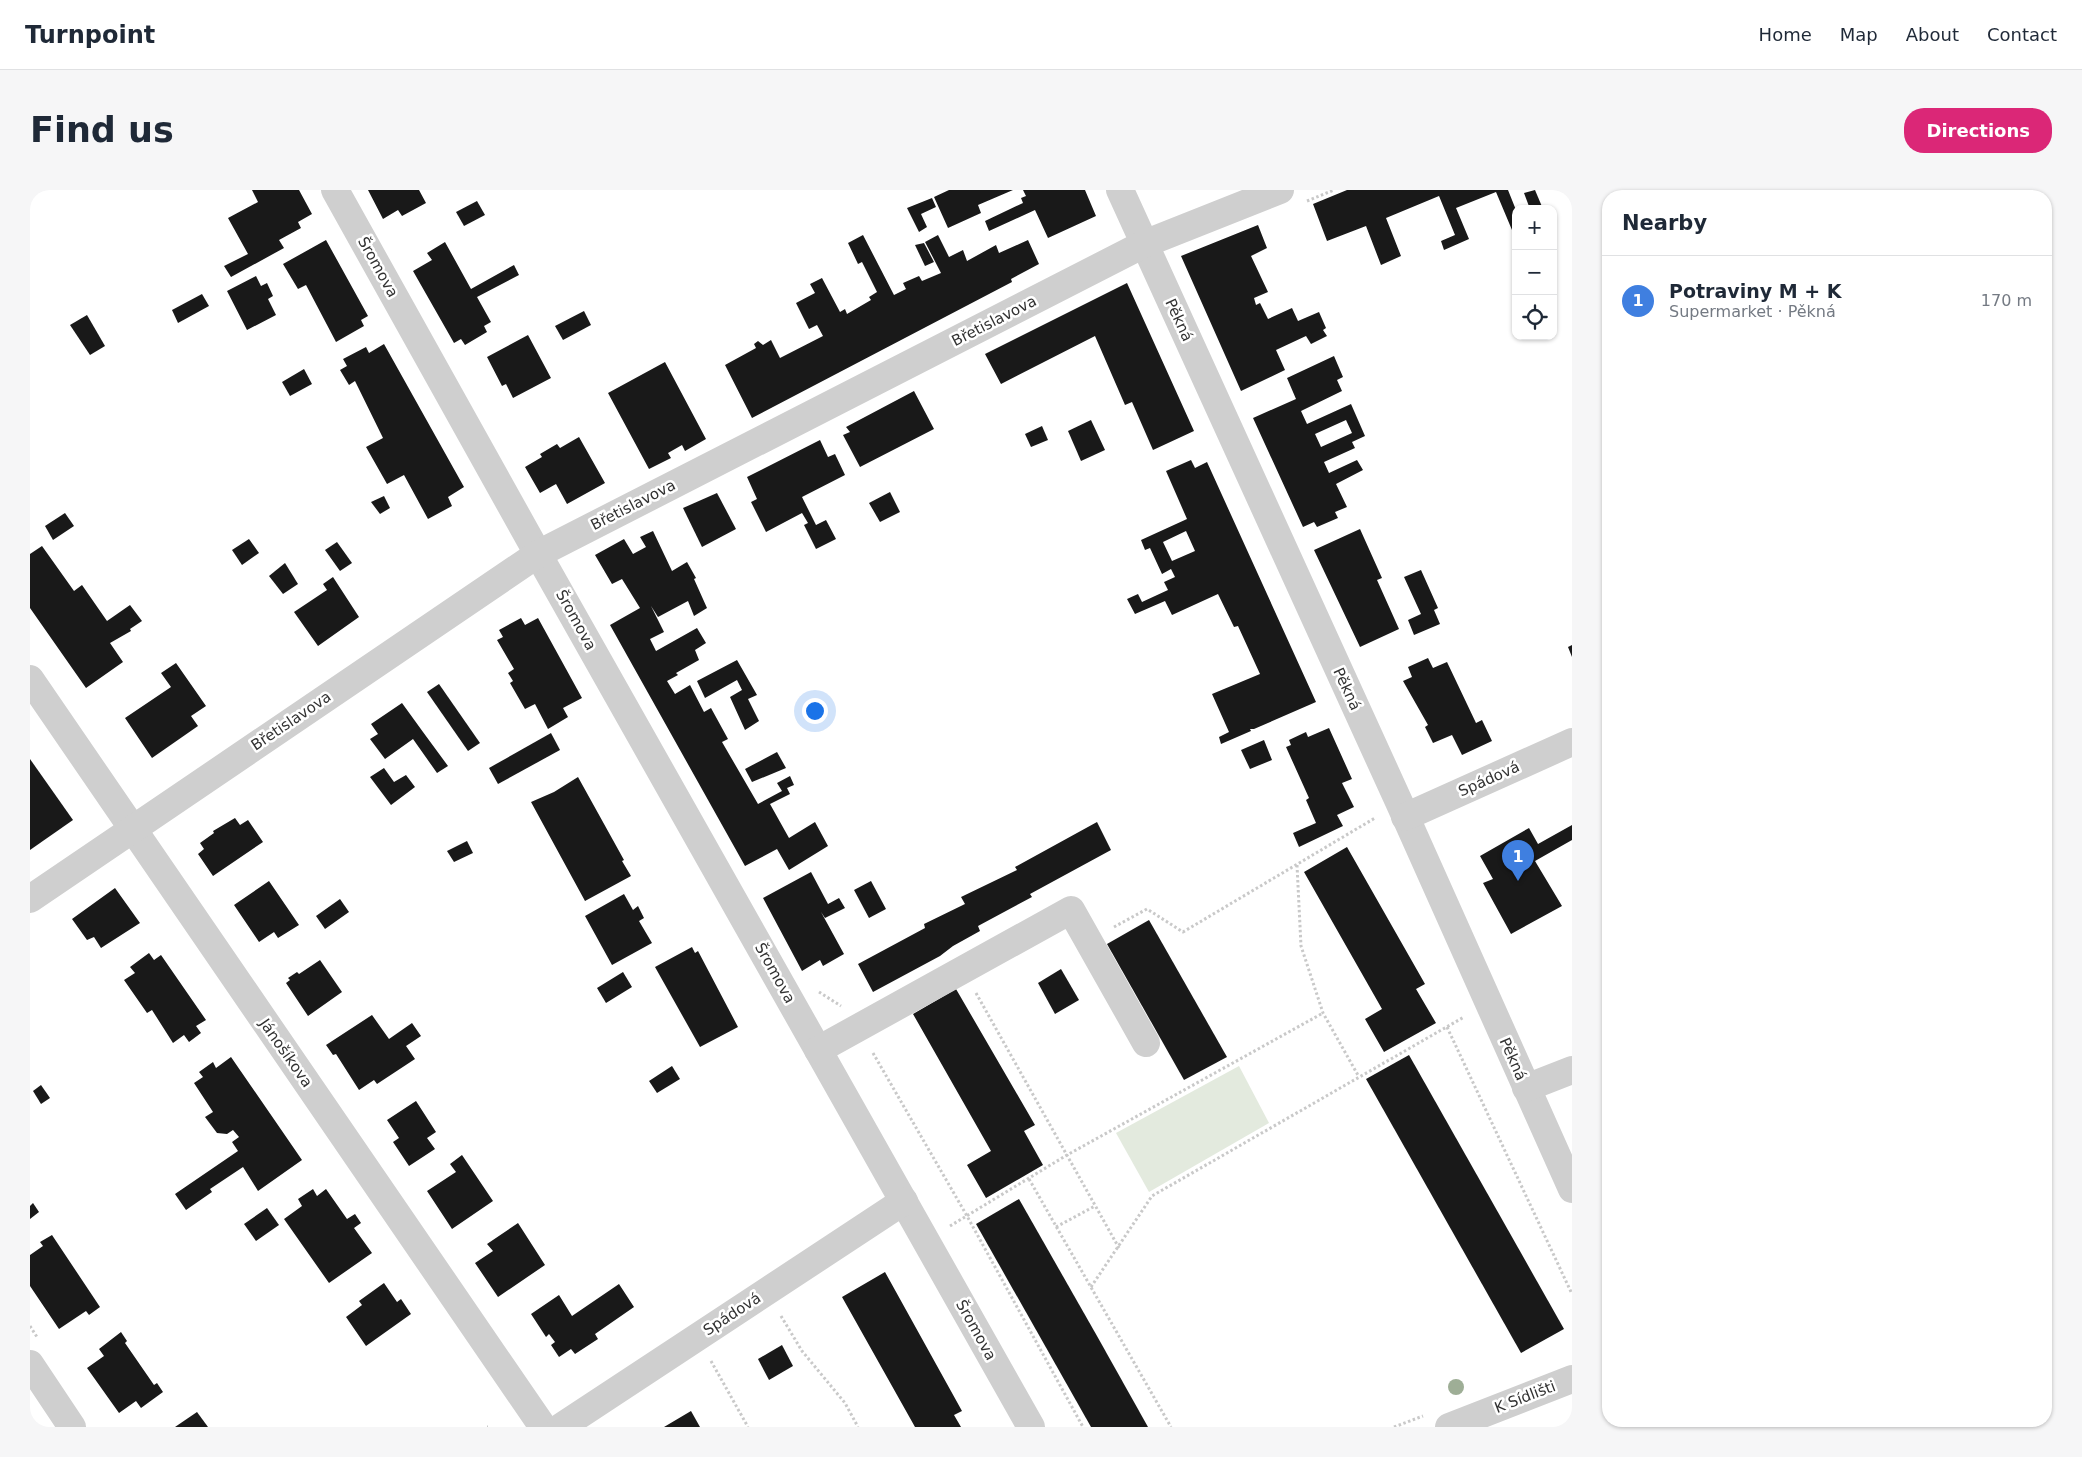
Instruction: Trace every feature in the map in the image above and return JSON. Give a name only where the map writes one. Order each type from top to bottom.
[{"type":"street","name":"Šromova","points":[[336,190],[538,554],[1031,1427]]},
{"type":"street","name":"Pěkná","points":[[1120,190],[1402,809],[1572,1189]]},
{"type":"street","name":"Břetislavova","points":[[30,899],[538,554],[1144,244],[1280,190]]},
{"type":"street","name":"Jánošíkova","points":[[30,679],[543,1427]]},
{"type":"street","name":"Spádová","points":[[1402,809],[1572,742]]},
{"type":"street","points":[[818,1050],[1072,910],[1146,1044]]},
{"type":"street","points":[[1526,1088],[1572,1070]]},
{"type":"street","name":"Spádová","points":[[560,1427],[904,1201]]},
{"type":"street","points":[[30,1364],[72,1427]]},
{"type":"street","name":"K Sídlišti","points":[[1449,1427],[1572,1379]]},
{"type":"path","points":[[1306,201],[1334,190]]},
{"type":"path","points":[[1090,941],[1146,909],[1183,932],[1297,865],[1402,809]]},
{"type":"path","points":[[1297,865],[1301,946],[1323,1013],[1359,1077]]},
{"type":"path","points":[[972,987],[1119,1248]]},
{"type":"path","points":[[1091,1287],[1119,1248],[1152,1196],[1472,1012]]},
{"type":"path","points":[[926,1240],[1067,1155],[1323,1013]]},
{"type":"path","points":[[1447,1026],[1572,1294]]},
{"type":"path","points":[[869,1045],[967,1216],[1083,1427]]},
{"type":"path","points":[[1029,1179],[1171,1427]]},
{"type":"path","points":[[1056,1227],[1095,1206]]},
{"type":"path","points":[[779,1313],[802,1351],[845,1403],[858,1427]]},
{"type":"path","points":[[698,1337],[748,1427]]},
{"type":"shaded area","points":[[1239,1066],[1269,1123],[1149,1192],[1116,1133]]},
{"type":"building","points":[[252,190],[299,190],[312,214],[298,222],[301,228],[279,240],[284,248],[231,277],[224,266],[248,254],[228,218],[258,202]]},
{"type":"building","points":[[368,190],[419,190],[426,203],[402,216],[398,210],[383,219]]},
{"type":"building","points":[[949,190],[1013,190],[978,205],[981,213],[948,228],[934,197]]},
{"type":"building","points":[[1023,190],[1085,190],[1096,216],[1048,238],[1035,210],[989,231],[985,221],[1023,203],[1021,198],[1026,196]]},
{"type":"building","points":[[1347,190],[1508,190],[1514,205],[1512,205],[1512,230],[1496,192],[1456,208],[1469,239],[1444,250],[1441,241],[1455,235],[1439,196],[1386,218],[1401,256],[1381,265],[1366,226],[1327,241],[1313,204]]},
{"type":"building","points":[[1535,190],[1541,205],[1528,205],[1524,193]]},
{"type":"building","points":[[932,198],[936,207],[921,214],[927,227],[919,232],[907,208]]},
{"type":"building","points":[[477,201],[485,215],[464,226],[456,212]]},
{"type":"building","points":[[1258,225],[1267,248],[1251,256],[1268,292],[1254,298],[1256,305],[1260,303],[1268,319],[1292,308],[1298,321],[1319,312],[1326,328],[1323,330],[1327,336],[1311,344],[1306,336],[1276,350],[1285,370],[1241,391],[1181,256]]},
{"type":"building","points":[[863,235],[894,295],[906,289],[903,283],[919,276],[922,281],[941,273],[925,242],[938,235],[949,257],[963,250],[967,261],[996,245],[999,253],[1028,240],[1039,264],[1011,279],[1012,282],[752,418],[725,365],[756,348],[754,344],[758,341],[763,345],[771,340],[780,358],[823,336],[817,325],[809,329],[796,303],[815,293],[810,284],[822,278],[840,312],[845,309],[847,314],[871,300],[869,297],[877,292],[862,262],[858,264],[848,243]]},
{"type":"building","points":[[326,240],[368,316],[361,320],[364,326],[336,342],[306,285],[298,289],[283,264]]},
{"type":"building","points":[[445,242],[471,289],[514,265],[519,275],[477,297],[491,322],[484,326],[487,332],[465,345],[461,339],[454,343],[413,271],[432,260],[427,253]]},
{"type":"building","points":[[924,243],[934,262],[925,266],[915,245]]},
{"type":"building","points":[[256,276],[261,286],[267,283],[273,296],[268,299],[276,315],[247,330],[227,291]]},
{"type":"building","points":[[1127,283],[1194,431],[1153,450],[1132,402],[1125,405],[1095,336],[1001,384],[985,354]]},
{"type":"building","points":[[202,294],[209,306],[178,323],[172,310]]},
{"type":"building","points":[[584,311],[591,325],[563,340],[555,326]]},
{"type":"building","points":[[87,315],[105,346],[90,355],[70,325]]},
{"type":"building","points":[[528,335],[551,378],[513,398],[506,384],[502,386],[487,357]]},
{"type":"building","points":[[384,344],[464,487],[448,497],[452,506],[428,519],[404,475],[387,484],[366,447],[383,438],[355,381],[349,385],[340,370],[347,366],[343,359],[366,347],[369,353]]},
{"type":"building","points":[[1334,356],[1343,377],[1337,380],[1342,391],[1301,411],[1307,424],[1351,404],[1365,436],[1352,442],[1355,448],[1324,462],[1329,473],[1357,460],[1363,470],[1336,484],[1347,507],[1335,512],[1338,518],[1317,527],[1314,522],[1303,527],[1253,418],[1296,399],[1287,378]],"holes":[[[1346,420],[1352,433],[1321,447],[1315,434]]]},
{"type":"building","points":[[665,362],[706,439],[685,451],[682,445],[668,453],[671,458],[649,469],[608,393]]},
{"type":"building","points":[[304,369],[312,384],[290,396],[282,382]]},
{"type":"building","points":[[914,391],[934,429],[860,467],[843,435],[850,432],[846,427]]},
{"type":"building","points":[[1091,420],[1105,450],[1081,461],[1068,431]]},
{"type":"building","points":[[1042,426],[1048,440],[1031,447],[1025,434]]},
{"type":"building","points":[[579,437],[605,483],[567,504],[556,484],[540,493],[525,467],[542,457],[540,454],[557,444],[560,448]]},
{"type":"building","points":[[820,440],[828,457],[835,454],[845,475],[802,497],[816,525],[826,520],[836,539],[816,549],[804,525],[808,523],[802,513],[766,532],[751,502],[757,499],[747,477]]},
{"type":"building","points":[[1191,460],[1195,468],[1207,462],[1316,702],[1254,729],[1250,729],[1251,731],[1221,744],[1219,737],[1229,732],[1212,694],[1260,674],[1238,626],[1234,627],[1218,594],[1172,615],[1165,601],[1135,614],[1127,599],[1138,594],[1142,602],[1168,590],[1164,582],[1175,577],[1171,569],[1162,574],[1150,548],[1145,550],[1141,540],[1187,519],[1166,471]],"holes":[[[1186,531],[1195,551],[1172,561],[1163,542]]]},
{"type":"building","points":[[890,492],[900,512],[880,522],[869,503]]},
{"type":"building","points":[[717,493],[736,529],[702,547],[683,508]]},
{"type":"building","points":[[384,496],[390,508],[380,514],[371,502]]},
{"type":"building","points":[[65,513],[74,526],[53,540],[45,526]]},
{"type":"building","points":[[1360,529],[1382,578],[1377,580],[1399,629],[1360,647],[1314,550]]},
{"type":"building","points":[[653,531],[672,571],[687,562],[696,578],[694,579],[707,608],[694,616],[688,601],[658,617],[651,606],[664,632],[650,639],[656,651],[697,628],[706,643],[695,650],[699,660],[676,673],[678,675],[667,681],[675,694],[690,685],[704,712],[711,708],[728,739],[722,742],[758,804],[782,791],[777,783],[790,776],[794,785],[787,788],[790,794],[770,804],[789,838],[815,822],[828,846],[789,870],[777,849],[745,866],[610,625],[640,608],[622,579],[612,584],[595,555],[624,539],[633,554],[646,547],[640,537]]},
{"type":"building","points":[[249,539],[259,553],[242,565],[232,550]]},
{"type":"building","points":[[337,542],[352,563],[340,571],[325,550]]},
{"type":"building","points":[[42,546],[74,591],[82,585],[107,621],[130,605],[142,621],[130,629],[131,631],[110,643],[123,662],[86,688],[30,608],[30,554]]},
{"type":"building","points":[[285,563],[298,584],[283,594],[269,576]]},
{"type":"building","points":[[1421,570],[1438,608],[1434,610],[1440,624],[1414,635],[1408,620],[1421,614],[1404,577]]},
{"type":"building","points":[[333,577],[359,617],[318,646],[294,612],[327,590],[323,584]]},
{"type":"building","points":[[521,618],[525,625],[538,618],[582,698],[563,708],[568,717],[548,729],[535,704],[525,709],[510,683],[513,681],[508,673],[514,669],[497,640],[503,637],[499,630]]},
{"type":"building","points":[[1572,645],[1572,657],[1568,647]]},
{"type":"building","points":[[1428,658],[1433,668],[1447,662],[1476,723],[1482,720],[1492,741],[1462,755],[1452,735],[1433,743],[1425,727],[1428,725],[1403,681],[1412,677],[1408,667]]},
{"type":"building","points":[[737,660],[757,695],[748,699],[759,721],[745,730],[730,697],[742,690],[737,680],[705,698],[697,681]]},
{"type":"building","points":[[176,663],[206,706],[191,716],[198,726],[152,758],[125,718],[171,687],[161,673]]},
{"type":"building","points":[[439,684],[480,743],[468,751],[427,692]]},
{"type":"building","points":[[402,703],[448,766],[437,773],[413,739],[385,759],[370,739],[378,734],[371,724]]},
{"type":"building","points":[[1329,728],[1352,779],[1342,783],[1354,807],[1337,815],[1343,826],[1299,847],[1293,833],[1316,823],[1306,800],[1309,798],[1286,747],[1291,745],[1289,740],[1306,732],[1308,737]]},
{"type":"building","points":[[551,733],[560,750],[498,784],[489,768]]},
{"type":"building","points":[[1264,740],[1272,760],[1250,769],[1241,750]]},
{"type":"building","points":[[777,752],[786,768],[752,782],[745,769]]},
{"type":"building","points":[[30,759],[73,820],[30,850]]},
{"type":"building","points":[[384,768],[394,782],[406,775],[415,787],[391,805],[370,777]]},
{"type":"building","points":[[578,777],[631,876],[585,901],[531,802],[554,792]]},
{"type":"building","points":[[235,818],[240,825],[248,820],[263,842],[213,876],[198,854],[204,849],[200,843],[214,833],[213,831]]},
{"type":"building","points":[[1097,822],[1111,850],[1030,894],[1032,897],[978,926],[980,931],[953,946],[940,956],[873,992],[858,964],[925,928],[924,924],[965,904],[961,897],[1017,870],[1015,867]]},
{"type":"building","points":[[1572,825],[1572,840],[1535,861],[1562,906],[1511,934],[1483,883],[1493,879],[1480,856],[1529,828],[1538,844]]},
{"type":"building","points":[[467,841],[473,853],[454,862],[447,851]]},
{"type":"building","points":[[1347,847],[1425,984],[1416,989],[1436,1023],[1384,1052],[1365,1019],[1382,1009],[1304,872]]},
{"type":"building","points":[[811,872],[828,904],[839,898],[845,908],[825,918],[821,912],[844,954],[823,966],[820,960],[802,971],[763,898]]},
{"type":"building","points":[[269,881],[299,925],[278,938],[274,932],[259,942],[234,905]]},
{"type":"building","points":[[871,881],[886,909],[869,918],[854,890]]},
{"type":"building","points":[[115,888],[140,923],[101,948],[94,937],[87,940],[72,919]]},
{"type":"building","points":[[624,894],[633,910],[638,906],[644,918],[639,921],[652,943],[612,965],[585,916]]},
{"type":"building","points":[[340,899],[349,912],[325,929],[316,916]]},
{"type":"building","points":[[1149,920],[1227,1057],[1184,1080],[1107,944]]},
{"type":"building","points":[[692,947],[695,953],[698,951],[738,1027],[700,1047],[655,967]]},
{"type":"building","points":[[149,953],[154,960],[161,955],[206,1020],[196,1026],[201,1033],[189,1042],[184,1035],[173,1043],[152,1010],[147,1013],[124,980],[135,973],[130,967]]},
{"type":"building","points":[[320,960],[342,992],[308,1016],[286,983],[290,980],[288,978],[297,972],[299,974]]},
{"type":"building","points":[[1061,969],[1079,1000],[1055,1014],[1038,983]]},
{"type":"building","points":[[623,972],[632,987],[606,1003],[597,988]]},
{"type":"building","points":[[956,989],[1035,1125],[1024,1131],[1043,1165],[986,1198],[967,1165],[991,1151],[913,1014]]},
{"type":"building","points":[[372,1015],[389,1039],[412,1023],[421,1036],[406,1046],[415,1059],[377,1084],[374,1080],[359,1090],[336,1054],[333,1055],[326,1045]]},
{"type":"building","points":[[1409,1055],[1564,1329],[1521,1353],[1366,1079]]},
{"type":"building","points":[[231,1057],[302,1160],[258,1191],[243,1167],[210,1189],[212,1192],[186,1210],[175,1194],[238,1151],[232,1142],[239,1137],[233,1130],[227,1134],[217,1133],[205,1117],[213,1112],[194,1083],[203,1077],[199,1072],[213,1062],[216,1068]]},
{"type":"building","points":[[672,1066],[680,1079],[657,1093],[649,1081]]},
{"type":"building","points":[[41,1085],[50,1098],[41,1104],[33,1091]]},
{"type":"building","points":[[416,1101],[436,1132],[427,1138],[435,1149],[409,1166],[393,1142],[399,1138],[387,1120]]},
{"type":"building","points":[[462,1155],[493,1201],[452,1229],[427,1191],[456,1172],[450,1164]]},
{"type":"building","points":[[313,1189],[317,1196],[326,1189],[347,1219],[355,1214],[361,1223],[354,1228],[372,1253],[329,1283],[284,1219],[302,1206],[298,1199]]},
{"type":"building","points":[[1019,1199],[1148,1427],[1091,1427],[976,1224]]},
{"type":"building","points":[[33,1203],[39,1212],[30,1219],[30,1206]]},
{"type":"building","points":[[267,1208],[279,1225],[256,1241],[244,1224]]},
{"type":"building","points":[[518,1223],[545,1265],[498,1297],[475,1263],[493,1251],[487,1244]]},
{"type":"building","points":[[52,1235],[100,1307],[89,1315],[86,1311],[59,1329],[30,1286],[30,1255],[43,1246],[40,1242]]},
{"type":"building","points":[[885,1272],[962,1411],[954,1415],[961,1427],[915,1427],[842,1297]]},
{"type":"building","points":[[384,1283],[397,1302],[401,1299],[411,1314],[366,1346],[346,1317],[362,1305],[359,1301]]},
{"type":"building","points":[[619,1284],[634,1307],[595,1334],[598,1339],[575,1354],[571,1349],[559,1357],[551,1345],[555,1342],[549,1334],[546,1337],[531,1314],[559,1295],[572,1316]]},
{"type":"building","points":[[121,1332],[127,1341],[125,1343],[154,1385],[157,1383],[163,1392],[141,1408],[136,1401],[119,1413],[87,1368],[104,1356],[99,1349]]},
{"type":"building","points":[[782,1345],[793,1366],[769,1380],[758,1359]]},
{"type":"building","points":[[691,1411],[700,1427],[664,1427]]},
{"type":"building","points":[[197,1412],[208,1427],[175,1427]]},
{"type":"building","points":[[1572,1421],[1572,1427],[1566,1427],[1565,1425]]},
{"type":"place","name":"Potraviny M + K","points":[[1518,881]]}]
